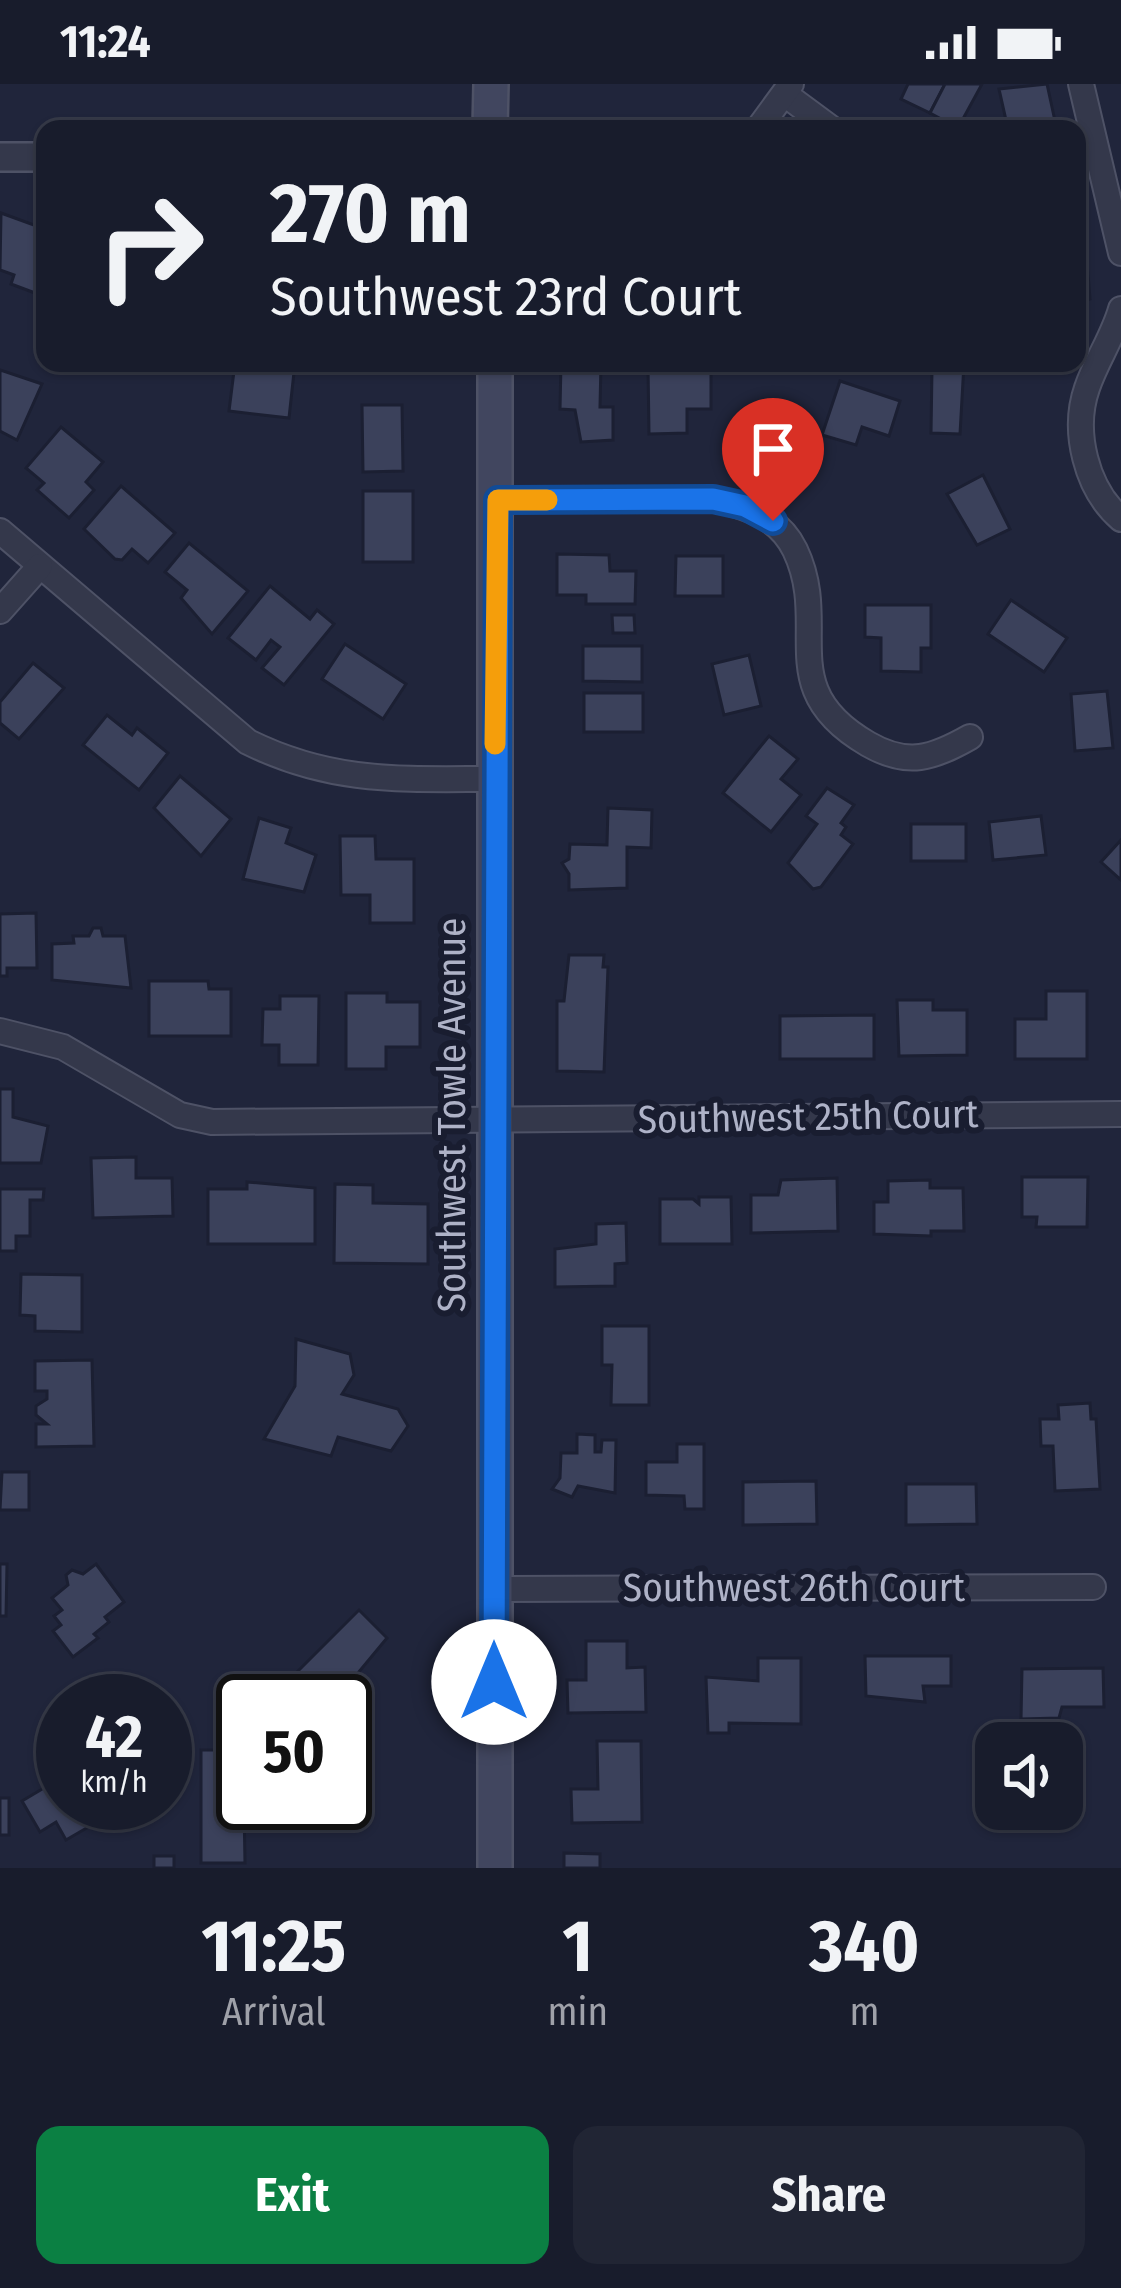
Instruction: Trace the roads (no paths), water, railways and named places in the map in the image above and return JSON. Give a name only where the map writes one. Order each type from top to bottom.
[{"type":"main road","points":[[490,120],[491,84]]},
{"type":"main road","name":"Southwest Towle Avenue","points":[[495,372],[495,1868]]},
{"type":"street","points":[[1081,84],[1121,253]]},
{"type":"street","points":[[765,120],[789,89],[822,120]]},
{"type":"street","points":[[0,157],[36,158]]},
{"type":"street","points":[[1121,309],[1086,389],[1082,440],[1095,486],[1121,519]]},
{"type":"street","points":[[498,500],[713,499],[745,506],[773,521],[793,546],[806,589],[810,681],[820,705],[844,730],[907,760],[933,758],[970,736]]},
{"type":"street","points":[[0,531],[248,742],[284,760],[354,778],[494,779]]},
{"type":"street","points":[[0,611],[40,566]]},
{"type":"street","name":"Southwest 25th Court","points":[[0,1031],[63,1047],[180,1115],[212,1122],[1121,1114]]},
{"type":"street","name":"Southwest 26th Court","points":[[494,1589],[1093,1587]]}]
